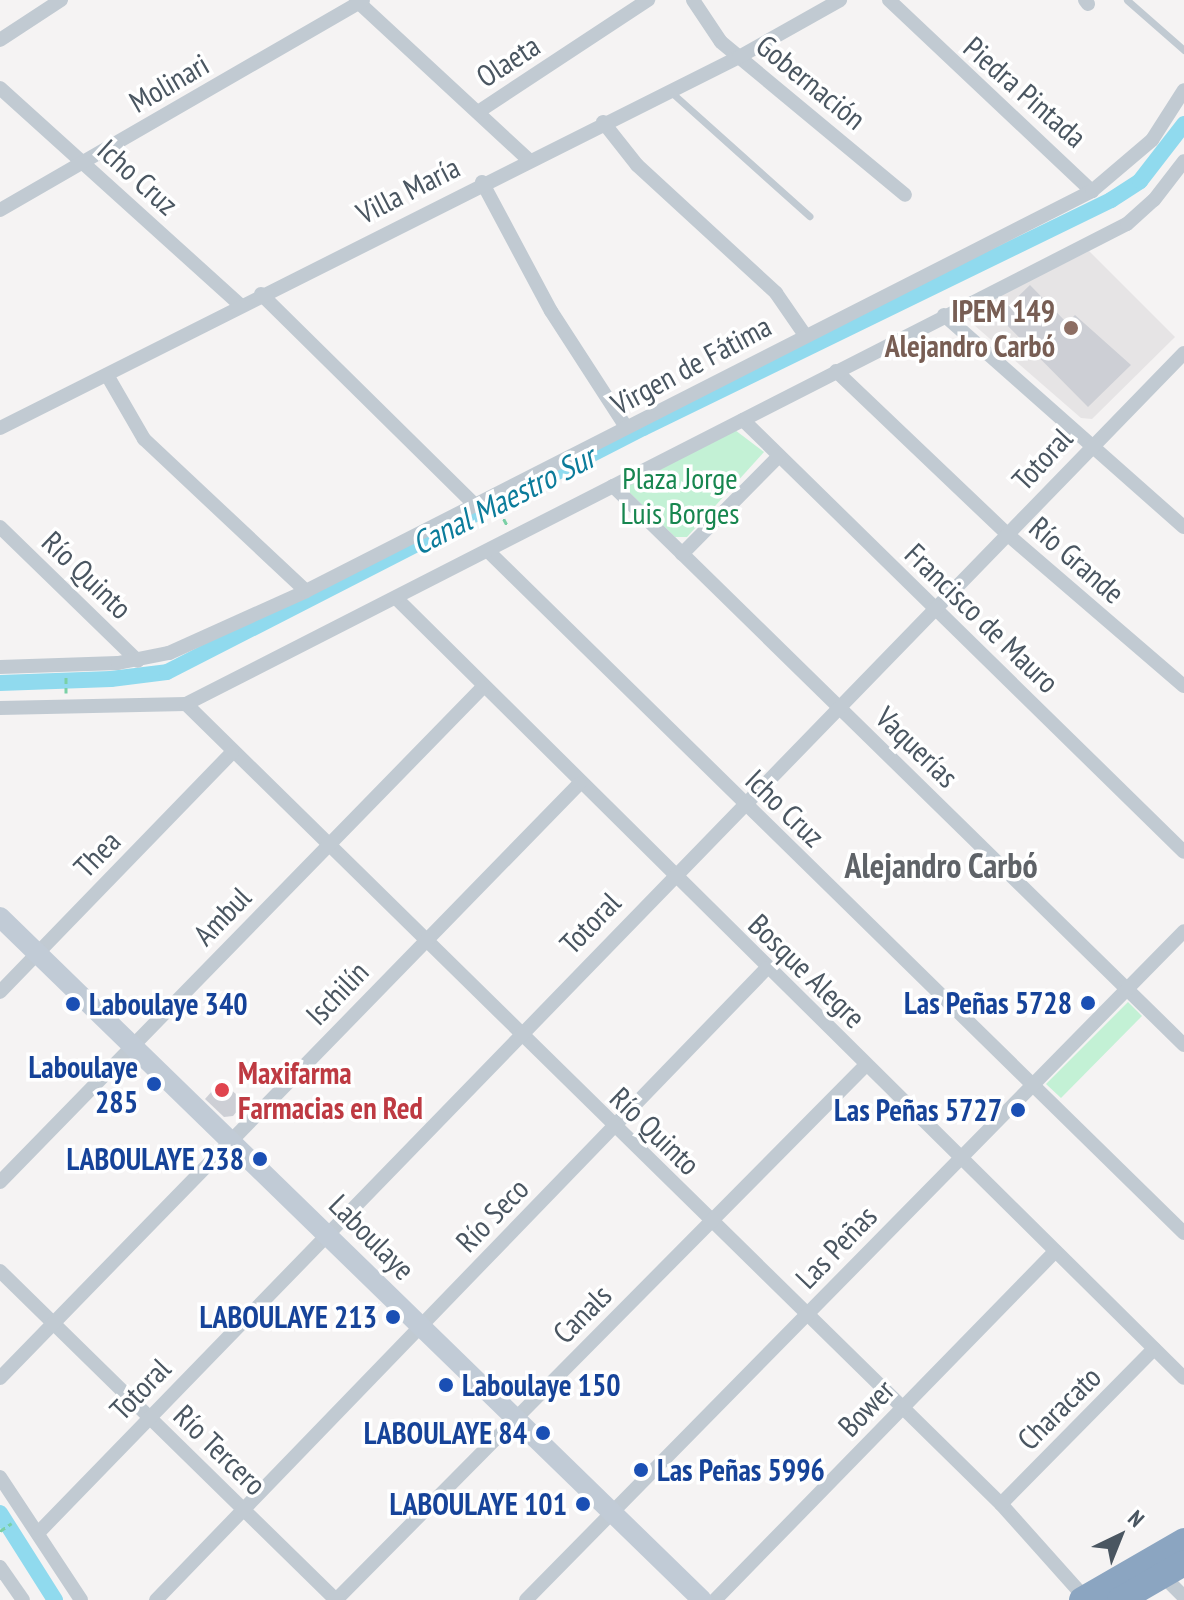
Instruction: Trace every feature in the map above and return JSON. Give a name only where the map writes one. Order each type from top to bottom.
[{"type":"highway","points":[[1084,1599],[1184,1541]]},
{"type":"highway","points":[[1120,1600],[1174,1570]]},
{"type":"main road","name":"Laboulaye","points":[[0,917],[702,1600]]},
{"type":"street","points":[[0,40],[61,0]]},
{"type":"street","name":"Olaeta","points":[[478,112],[648,0]]},
{"type":"street","name":"Gobernación","points":[[693,0],[721,42],[905,195]]},
{"type":"street","name":"Villa María","points":[[0,428],[482,182],[739,57],[840,0]]},
{"type":"street","name":"Piedra Pintada","points":[[889,0],[1092,191]]},
{"type":"street","points":[[359,1],[528,159]]},
{"type":"street","name":"Molinari","points":[[0,210],[359,1]]},
{"type":"street","name":"Icho Cruz","points":[[0,88],[241,306]]},
{"type":"street","name":"Virgen de Fátima","points":[[0,667],[138,661],[193,645],[306,591],[1092,191],[1146,147],[1184,90]]},
{"type":"street","points":[[603,122],[637,165],[776,293],[805,335]]},
{"type":"street","points":[[0,708],[186,704],[1127,224],[1154,200],[1184,161]]},
{"type":"street","points":[[482,182],[551,311],[626,427]]},
{"type":"street","points":[[261,294],[476,506]]},
{"type":"street","points":[[944,315],[1184,527]]},
{"type":"street","name":"Totoral","points":[[38,1533],[518,1034],[936,609],[1090,445],[1184,353]]},
{"type":"street","name":"Río Grande","points":[[836,371],[1007,534],[1184,686]]},
{"type":"street","points":[[107,375],[144,439],[306,591]]},
{"type":"street","name":"Francisco de Mauro","points":[[743,420],[1184,852]]},
{"type":"street","points":[[682,554],[779,456]]},
{"type":"street","name":"Vaquerías","points":[[613,486],[1184,1045]]},
{"type":"street","name":"Río Quinto","points":[[0,527],[138,661]]},
{"type":"street","name":"Icho Cruz","points":[[489,552],[1184,1233]]},
{"type":"street","name":"Bosque Alegre","points":[[397,599],[482,688],[1184,1378]]},
{"type":"street","name":"Ambul","points":[[0,1182],[482,688]]},
{"type":"street","name":"Río Quinto","points":[[186,704],[326,846],[1001,1504],[1084,1599]]},
{"type":"street","name":"Thea","points":[[0,992],[232,753]]},
{"type":"street","name":"Ischilín","points":[[0,1378],[579,784]]},
{"type":"street","name":"Las Peñas","points":[[526,1600],[1184,931]]},
{"type":"street","name":"Río Seco","points":[[156,1600],[766,969]]},
{"type":"street","name":"Canals","points":[[336,1600],[866,1065]]},
{"type":"street","name":"Bower","points":[[715,1600],[1055,1252]]},
{"type":"street","name":"Río Tercero","points":[[0,1271],[336,1600]]},
{"type":"street","name":"Characato","points":[[1001,1504],[1154,1349]]},
{"type":"street","points":[[0,1477],[81,1600]]},
{"type":"street","points":[[1,1569],[23,1600]]},
{"type":"street","points":[[1174,1570],[1184,1597]]},
{"type":"lane","points":[[1127,0],[1184,50]]},
{"type":"lane","points":[[669,90],[809,216]]},
{"type":"path","points":[[492,498],[514,538]]},
{"type":"path","points":[[66,665],[66,707]]},
{"type":"shaded area","name":"IPEM 149 Alejandro Carbó","points":[[1089,251],[1175,337],[1092,419],[1081,418],[966,318],[967,311]]},
{"type":"green space","name":"Plaza Jorge Luis Borges","points":[[735,430],[764,452],[687,537],[675,537],[628,491],[630,485]]},
{"type":"green space","points":[[1128,1002],[1142,1016],[1061,1098],[1046,1084]]},
{"type":"building","points":[[1030,285],[1067,323],[1075,315],[1131,365],[1088,407],[998,316]]},
{"type":"building","name":"Maxifarma Farmacias en Red","points":[[221,1081],[245,1102],[233,1116],[224,1117],[205,1099]]},
{"type":"waterway","name":"Canal Maestro Sur","points":[[0,683],[111,679],[167,672],[643,428],[1111,200],[1140,181],[1184,124]]},
{"type":"waterway","name":"Canal Maestro Sur","points":[[0,1513],[55,1600]]},
{"type":"place","name":"IPEM 149 Alejandro Carbó","points":[[1071,328]]},
{"type":"place","name":"Las Peñas 5728","points":[[1088,1003]]},
{"type":"place","name":"Laboulaye 340","points":[[73,1004]]},
{"type":"place","name":"Laboulaye 285","points":[[154,1084]]},
{"type":"place","name":"Maxifarma Farmacias en Red","points":[[222,1090]]},
{"type":"place","name":"Las Peñas 5727","points":[[1018,1110]]},
{"type":"place","name":"LABOULAYE 238","points":[[260,1159]]},
{"type":"place","name":"LABOULAYE 213","points":[[393,1317]]},
{"type":"place","name":"Laboulaye 150","points":[[446,1385]]},
{"type":"place","name":"LABOULAYE 84","points":[[543,1433]]},
{"type":"place","name":"Las Peñas 5996","points":[[641,1470]]},
{"type":"place","name":"LABOULAYE 101","points":[[583,1504]]},
{"type":"district","name":"Alejandro Carbó","points":[[941,866]]}]
